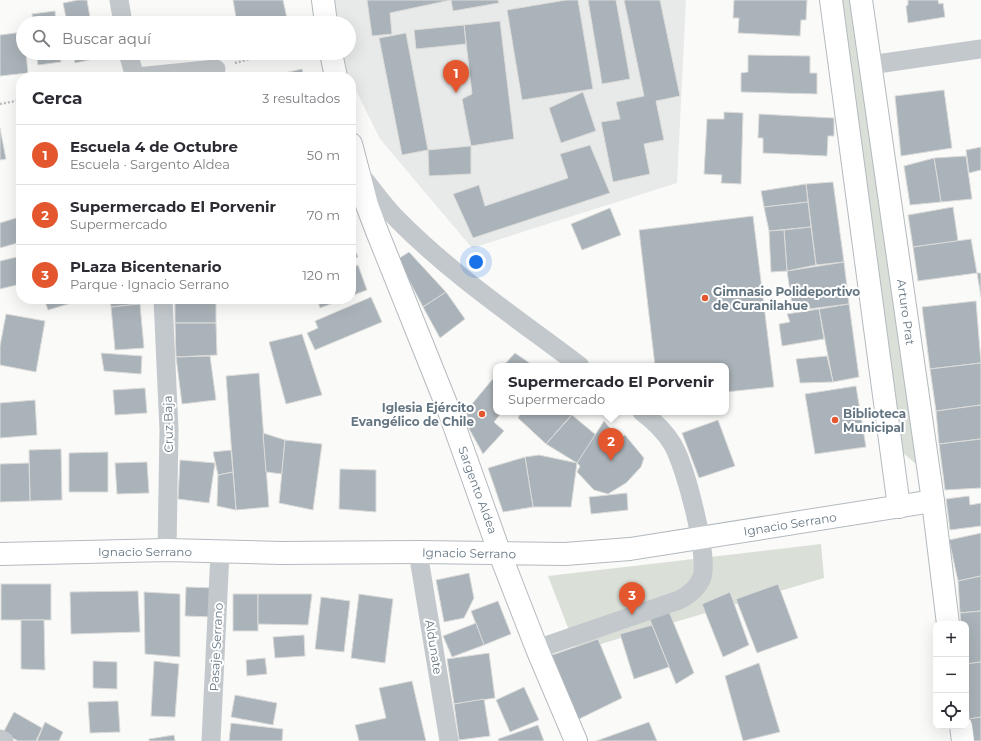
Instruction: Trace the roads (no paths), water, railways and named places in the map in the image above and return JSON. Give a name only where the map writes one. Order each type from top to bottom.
[{"type":"main road","points":[[323,0],[325,16]]},
{"type":"main road","points":[[831,0],[899,507]]},
{"type":"main road","name":"Arturo Prat","points":[[861,0],[933,501],[948,621]]},
{"type":"main road","points":[[332,60],[335,72]]},
{"type":"main road","name":"Sargento Aldea","points":[[356,163],[367,205],[449,411],[500,554],[537,649],[576,741]]},
{"type":"main road","name":"Ignacio Serrano","points":[[0,554],[168,550],[220,552],[565,554],[622,550],[933,501]]},
{"type":"main road","points":[[961,729],[963,741]]},
{"type":"street","points":[[119,0],[122,16]]},
{"type":"street","points":[[870,65],[981,49]]},
{"type":"street","points":[[130,60],[134,72]]},
{"type":"street","points":[[186,72],[216,69]]},
{"type":"street","name":"Sargento Aldea","points":[[358,171],[396,218],[428,248],[471,284],[576,363]]},
{"type":"street","name":"Cruz Baja","points":[[163,304],[169,430],[168,550]]},
{"type":"street","points":[[537,649],[679,600],[688,595],[698,584],[704,569],[701,538],[678,456],[666,434],[645,415]]},
{"type":"street","name":"Pasaje Serrano","points":[[211,741],[220,552]]},
{"type":"street","name":"Aldunate","points":[[418,552],[449,741]]},
{"type":"street","points":[[0,739],[4,741]]},
{"type":"place","name":"Escuela 4 de Octubre","points":[[456,93]]},
{"type":"place","name":"Gimnasio Polideportivo de Curanilahue","points":[[705,298]]},
{"type":"place","name":"Iglesia Ejército Evangélico de Chile","points":[[482,414]]},
{"type":"place","name":"Biblioteca Municipal","points":[[835,420]]},
{"type":"place","name":"Supermercado El Porvenir","points":[[611,461]]},
{"type":"place","name":"PLaza Bicentenario","points":[[632,615]]}]
